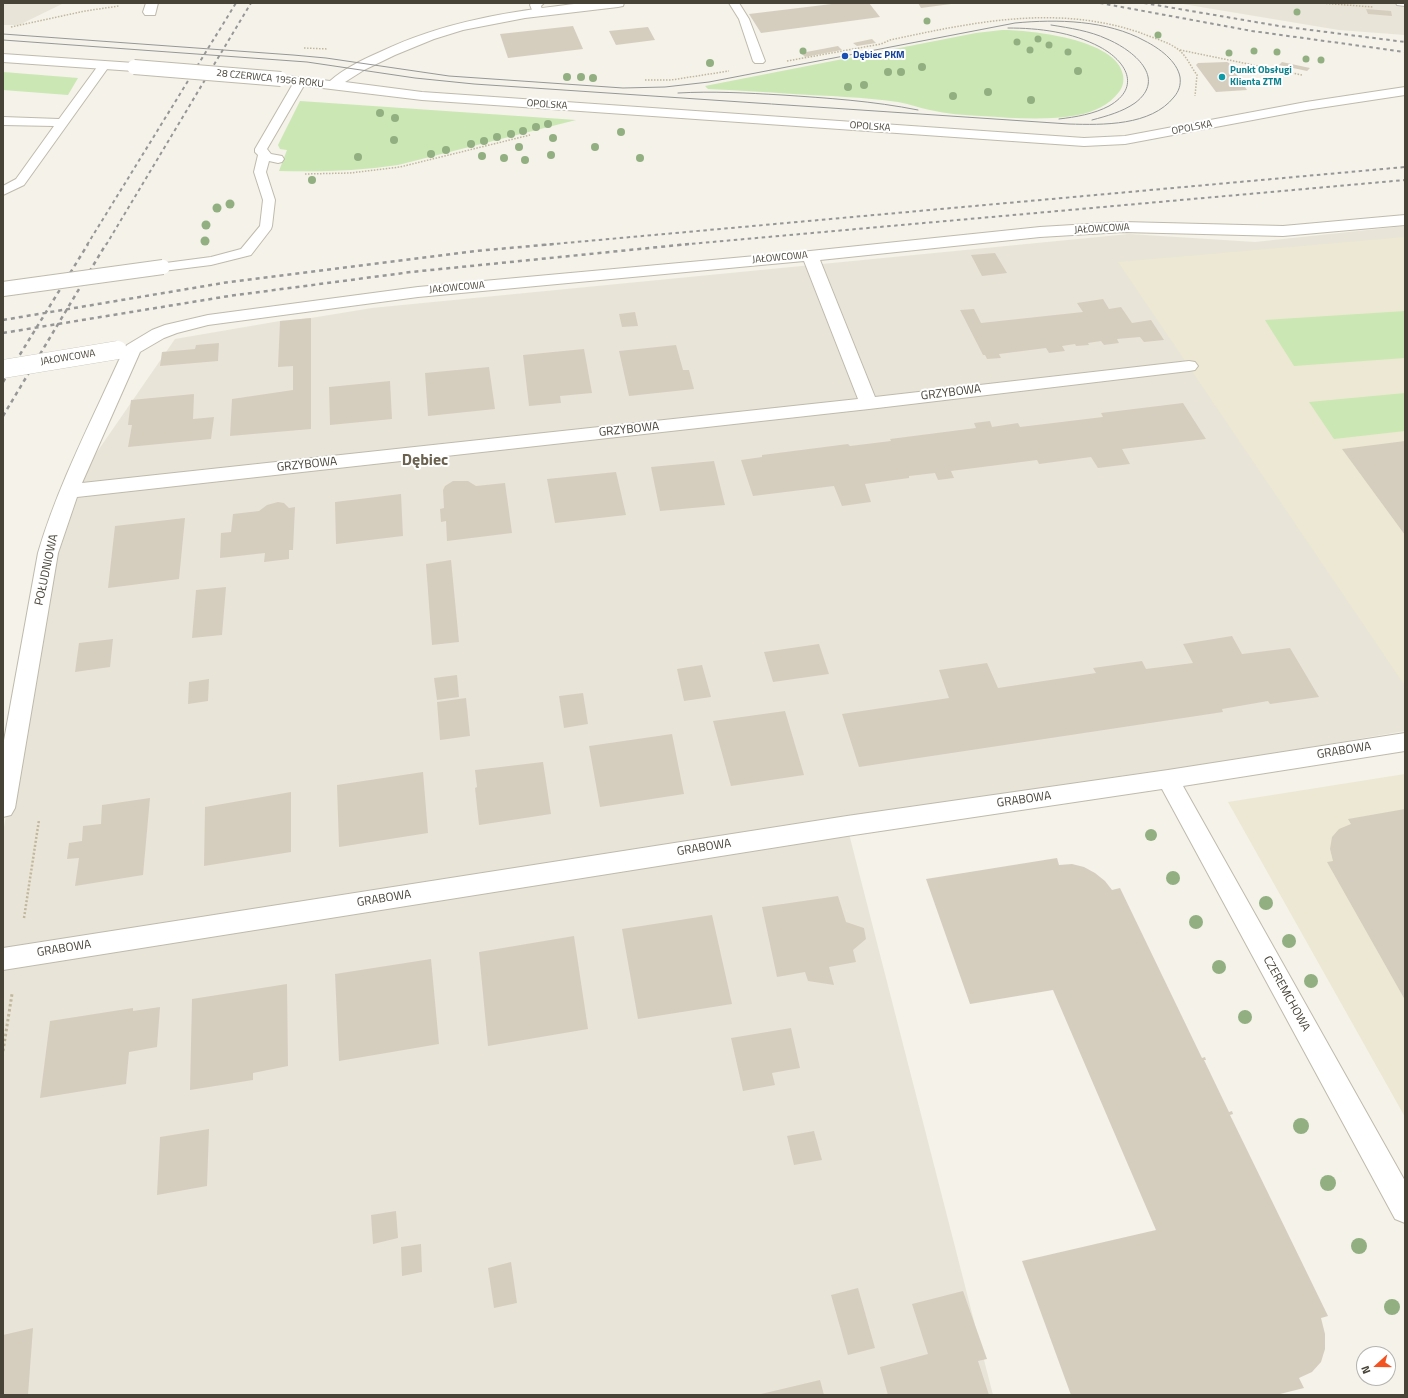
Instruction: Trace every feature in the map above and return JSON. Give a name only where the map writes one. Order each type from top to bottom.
[{"type":"street","name":"28 CZERWCA 1956 ROKU","points":[[3,58],[134,67],[332,86],[349,72],[365,63],[408,44],[441,32],[538,8],[618,3]]},
{"type":"street","name":"OPOLSKA","points":[[332,86],[422,96],[1084,142],[1125,140],[1306,106],[1405,91]]},
{"type":"street","name":"JAŁOWCOWA","points":[[3,369],[125,349],[172,329],[208,320],[418,292],[810,256],[1048,232],[1146,227],[1283,231],[1405,220]]},
{"type":"street","points":[[810,256],[869,403]]},
{"type":"street","name":"POŁUDNIOWA","points":[[3,808],[48,553],[69,491],[125,349]]},
{"type":"street","name":"GRZYBOWA","points":[[69,491],[869,403],[1189,366]]},
{"type":"street","name":"GRABOWA","points":[[10,958],[847,826],[1168,779],[1405,742]]},
{"type":"street","name":"CZEREMCHOWA","points":[[1168,779],[1405,1209]]},
{"type":"lane","points":[[734,3],[744,19],[760,63]]},
{"type":"lane","points":[[3,191],[20,182],[104,65]]},
{"type":"lane","points":[[3,289],[211,261],[246,252],[266,226],[269,200],[260,172],[264,155],[262,149],[300,82]]},
{"type":"lane","points":[[4,122],[62,123]]},
{"type":"lane","points":[[264,155],[278,159]]},
{"type":"path","points":[[1320,3],[1374,7]]},
{"type":"path","points":[[8,28],[85,11],[124,5]]},
{"type":"path","points":[[642,80],[671,80],[760,63],[799,60],[874,46],[890,40],[989,21],[1025,16],[1052,15],[1086,18],[1121,26],[1137,31],[1179,50],[1305,76]]},
{"type":"path","points":[[1179,50],[1197,75],[1194,100]]},
{"type":"path","points":[[260,172],[267,174],[335,174],[383,170],[416,164],[532,134]]},
{"type":"path","points":[[3,1051],[10,958],[40,814]]},
{"type":"shaded area","points":[[3,3],[64,3],[19,25],[3,25]]},
{"type":"shaded area","points":[[1177,3],[1405,3],[1405,35],[1339,30]]},
{"type":"shaded area","points":[[1405,226],[1405,731],[847,826],[993,1395],[3,1395],[3,833],[51,552],[77,481],[175,339],[280,321],[311,318],[372,308],[1129,234],[1255,242]]},
{"type":"shaded area","points":[[1405,237],[1405,686],[1118,262]]},
{"type":"shaded area","points":[[1405,774],[1405,1117],[1228,802]]},
{"type":"green space","points":[[1002,30],[1032,32],[1071,39],[1106,53],[1117,63],[1123,75],[1123,82],[1119,92],[1111,101],[1101,107],[1078,115],[1054,118],[1005,118],[949,113],[898,102],[872,99],[708,89],[705,86],[976,33]]},
{"type":"green space","points":[[3,72],[78,78],[68,95],[3,90]]},
{"type":"green space","points":[[300,101],[576,120],[398,165],[338,171],[279,171],[287,150],[280,149],[278,145]]},
{"type":"green space","points":[[1405,311],[1405,358],[1294,366],[1265,320]]},
{"type":"green space","points":[[1405,393],[1405,431],[1334,439],[1309,402]]},
{"type":"building","points":[[840,3],[869,3],[880,17],[761,33],[749,14]]},
{"type":"building","points":[[918,3],[951,3],[951,4],[921,8]]},
{"type":"building","points":[[1366,9],[1391,11],[1392,16],[1368,14]]},
{"type":"building","points":[[573,26],[583,49],[508,58],[500,34]]},
{"type":"building","points":[[648,27],[655,40],[616,45],[609,31]]},
{"type":"building","points":[[872,39],[876,43],[857,46],[853,43]]},
{"type":"building","points":[[838,46],[842,50],[805,57],[801,53]]},
{"type":"building","name":"Punkt Obsługi Klienta ZTM","points":[[1227,62],[1247,90],[1216,92],[1196,65],[1198,63]]},
{"type":"building","points":[[1282,62],[1310,68],[1307,71],[1279,65]]},
{"type":"building","points":[[995,253],[1007,273],[982,276],[971,255]]},
{"type":"building","points":[[1103,299],[1109,309],[1121,307],[1132,323],[1151,320],[1164,340],[1144,342],[1140,337],[1117,339],[1119,343],[1104,345],[1101,341],[1088,343],[1089,345],[1076,346],[1075,344],[1062,346],[1065,351],[1049,353],[1046,348],[999,354],[1001,358],[987,359],[985,355],[983,355],[960,310],[974,309],[981,323],[1083,312],[1077,303]]},
{"type":"building","points":[[635,312],[638,326],[622,327],[619,314]]},
{"type":"building","points":[[311,318],[311,429],[230,436],[232,399],[293,390],[293,366],[278,367],[280,321]]},
{"type":"building","points":[[219,343],[218,361],[160,366],[162,352],[195,349],[196,345]]},
{"type":"building","points":[[676,345],[683,370],[689,370],[694,389],[629,396],[619,351]]},
{"type":"building","points":[[584,349],[592,393],[560,396],[561,403],[529,406],[523,355]]},
{"type":"building","points":[[489,367],[495,409],[428,416],[425,373]]},
{"type":"building","points":[[390,381],[392,419],[330,425],[329,387]]},
{"type":"building","points":[[194,394],[193,419],[214,417],[211,439],[128,447],[132,425],[128,425],[131,400]]},
{"type":"building","points":[[1183,403],[1206,439],[1122,449],[1130,464],[1098,468],[1091,457],[1039,464],[1037,460],[951,471],[954,478],[938,480],[935,473],[909,476],[909,478],[865,484],[871,502],[842,506],[834,486],[753,496],[741,460],[762,457],[762,455],[848,444],[850,446],[891,441],[890,439],[976,428],[974,423],[990,421],[992,427],[1018,423],[1020,427],[1103,417],[1101,413]]},
{"type":"building","points":[[1405,441],[1405,535],[1342,449]]},
{"type":"building","points":[[714,461],[725,505],[660,511],[651,467]]},
{"type":"building","points":[[616,472],[626,515],[555,523],[547,479]]},
{"type":"building","points":[[453,481],[468,481],[476,486],[505,483],[512,533],[447,541],[446,521],[441,522],[440,509],[444,508],[443,490],[445,486]]},
{"type":"building","points":[[401,494],[403,536],[336,544],[335,502]]},
{"type":"building","points":[[278,502],[284,503],[289,508],[295,507],[293,550],[289,550],[289,559],[264,562],[265,553],[220,558],[221,533],[231,532],[233,514],[259,511],[267,505]]},
{"type":"building","points":[[185,518],[179,579],[108,588],[115,526]]},
{"type":"building","points":[[451,560],[459,642],[432,645],[426,564]]},
{"type":"building","points":[[226,587],[222,635],[192,638],[196,590]]},
{"type":"building","points":[[1232,636],[1242,654],[1290,648],[1319,697],[1270,704],[1268,701],[1222,709],[1223,712],[859,767],[842,714],[949,698],[939,670],[987,663],[998,688],[1096,673],[1093,668],[1142,661],[1146,669],[1193,663],[1183,644]]},
{"type":"building","points":[[113,639],[110,667],[75,672],[79,643]]},
{"type":"building","points":[[819,644],[829,674],[773,682],[764,652]]},
{"type":"building","points":[[702,665],[711,697],[684,701],[677,669]]},
{"type":"building","points":[[457,675],[459,697],[437,700],[434,678]]},
{"type":"building","points":[[209,679],[208,701],[188,704],[189,682]]},
{"type":"building","points":[[583,693],[588,724],[564,728],[559,696]]},
{"type":"building","points":[[466,698],[470,736],[440,740],[437,702]]},
{"type":"building","points":[[785,711],[804,775],[731,786],[713,721]]},
{"type":"building","points":[[672,734],[684,794],[600,807],[589,746]]},
{"type":"building","points":[[543,762],[551,814],[479,825],[475,788],[477,787],[475,770]]},
{"type":"building","points":[[423,772],[428,833],[339,847],[337,785]]},
{"type":"building","points":[[291,792],[291,852],[204,866],[205,807]]},
{"type":"building","points":[[150,798],[143,875],[75,886],[79,858],[67,859],[69,843],[82,841],[83,826],[101,824],[102,805]]},
{"type":"building","points":[[1405,809],[1405,1000],[1327,862],[1333,861],[1330,849],[1332,837],[1339,829],[1351,824],[1348,819]]},
{"type":"building","points":[[1057,858],[1059,865],[1072,864],[1084,867],[1105,881],[1112,890],[1120,888],[1202,1058],[1205,1057],[1206,1060],[1204,1060],[1229,1112],[1232,1111],[1233,1114],[1230,1115],[1328,1316],[1321,1318],[1325,1334],[1325,1349],[1321,1362],[1312,1372],[1299,1378],[1304,1388],[1276,1395],[1071,1395],[1022,1261],[1156,1230],[1053,990],[970,1004],[926,879]]},
{"type":"building","points":[[838,896],[846,922],[864,928],[866,939],[853,950],[856,962],[829,967],[834,985],[808,981],[805,972],[777,977],[762,907]]},
{"type":"building","points":[[712,915],[732,1004],[638,1019],[622,929]]},
{"type":"building","points":[[574,936],[588,1029],[488,1046],[479,952]]},
{"type":"building","points":[[431,959],[439,1044],[339,1061],[335,974]]},
{"type":"building","points":[[287,984],[288,1066],[253,1073],[253,1080],[190,1090],[192,999]]},
{"type":"building","points":[[160,1007],[157,1047],[129,1052],[126,1084],[40,1098],[50,1021],[133,1008],[133,1011]]},
{"type":"building","points":[[791,1028],[800,1068],[772,1073],[775,1085],[743,1091],[731,1038]]},
{"type":"building","points":[[209,1129],[207,1186],[157,1195],[160,1137]]},
{"type":"building","points":[[814,1131],[822,1160],[794,1165],[787,1136]]},
{"type":"building","points":[[396,1211],[398,1238],[373,1244],[371,1215]]},
{"type":"building","points":[[421,1244],[422,1272],[402,1276],[401,1247]]},
{"type":"building","points":[[511,1262],[517,1303],[494,1308],[488,1268]]},
{"type":"building","points":[[858,1288],[875,1348],[848,1355],[831,1295]]},
{"type":"building","points":[[963,1291],[987,1359],[978,1361],[989,1395],[888,1395],[880,1367],[928,1354],[912,1304]]},
{"type":"building","points":[[33,1328],[28,1395],[3,1395],[3,1335]]},
{"type":"building","points":[[820,1380],[824,1395],[761,1395],[761,1394]]},
{"type":"tram line","points":[[3,34],[293,55],[326,58],[449,76],[623,88],[665,87],[709,82],[1015,23],[1065,21],[1098,25],[1115,29],[1145,41],[1156,47],[1171,60],[1178,71],[1180,83],[1176,95],[1164,107],[1153,114],[1140,119],[1111,124],[1069,124],[474,84],[415,78],[307,62],[3,40]]},
{"type":"tram line","points":[[1051,25],[1087,32],[1117,44],[1136,57],[1143,66],[1147,75],[1148,84],[1144,94],[1135,103],[1120,111],[1092,120]]},
{"type":"tram line","points":[[1008,28],[1043,30],[1067,34],[1100,47],[1117,59],[1123,67],[1127,75],[1128,83],[1125,91],[1119,99],[1109,106],[1097,111],[1059,119]]},
{"type":"tram line","points":[[678,93],[730,92],[799,96],[867,102],[918,110]]},
{"type":"railway","points":[[87,245],[236,3]]},
{"type":"railway","points":[[106,245],[251,3]]},
{"type":"railway","points":[[1100,3],[1252,31],[1405,52]]},
{"type":"railway","points":[[1144,3],[1279,26],[1405,42]]},
{"type":"railway","points":[[543,245],[1405,167]]},
{"type":"railway","points":[[688,244],[1405,180]]},
{"type":"railway","points":[[46,313],[88,244]]},
{"type":"railway","points":[[67,309],[106,244]]},
{"type":"railway","points":[[67,309],[229,282],[476,251],[554,244]]},
{"type":"railway","points":[[58,324],[229,296],[411,272],[688,244]]},
{"type":"railway","points":[[678,245],[688,244]]},
{"type":"railway","points":[[46,313],[67,309]]},
{"type":"railway","points":[[58,324],[67,309]]},
{"type":"railway","points":[[3,320],[46,313]]},
{"type":"railway","points":[[37,328],[46,313]]},
{"type":"railway","points":[[3,416],[58,324]]},
{"type":"railway","points":[[37,328],[58,324]]},
{"type":"railway","points":[[3,333],[37,328]]},
{"type":"railway","points":[[3,382],[37,328]]},
{"type":"place","name":"Dębiec PKM","points":[[845,56]]},
{"type":"place","name":"Punkt Obsługi Klienta ZTM","points":[[1222,77]]},
{"type":"district","name":"Dębiec","points":[[425,461]]}]
